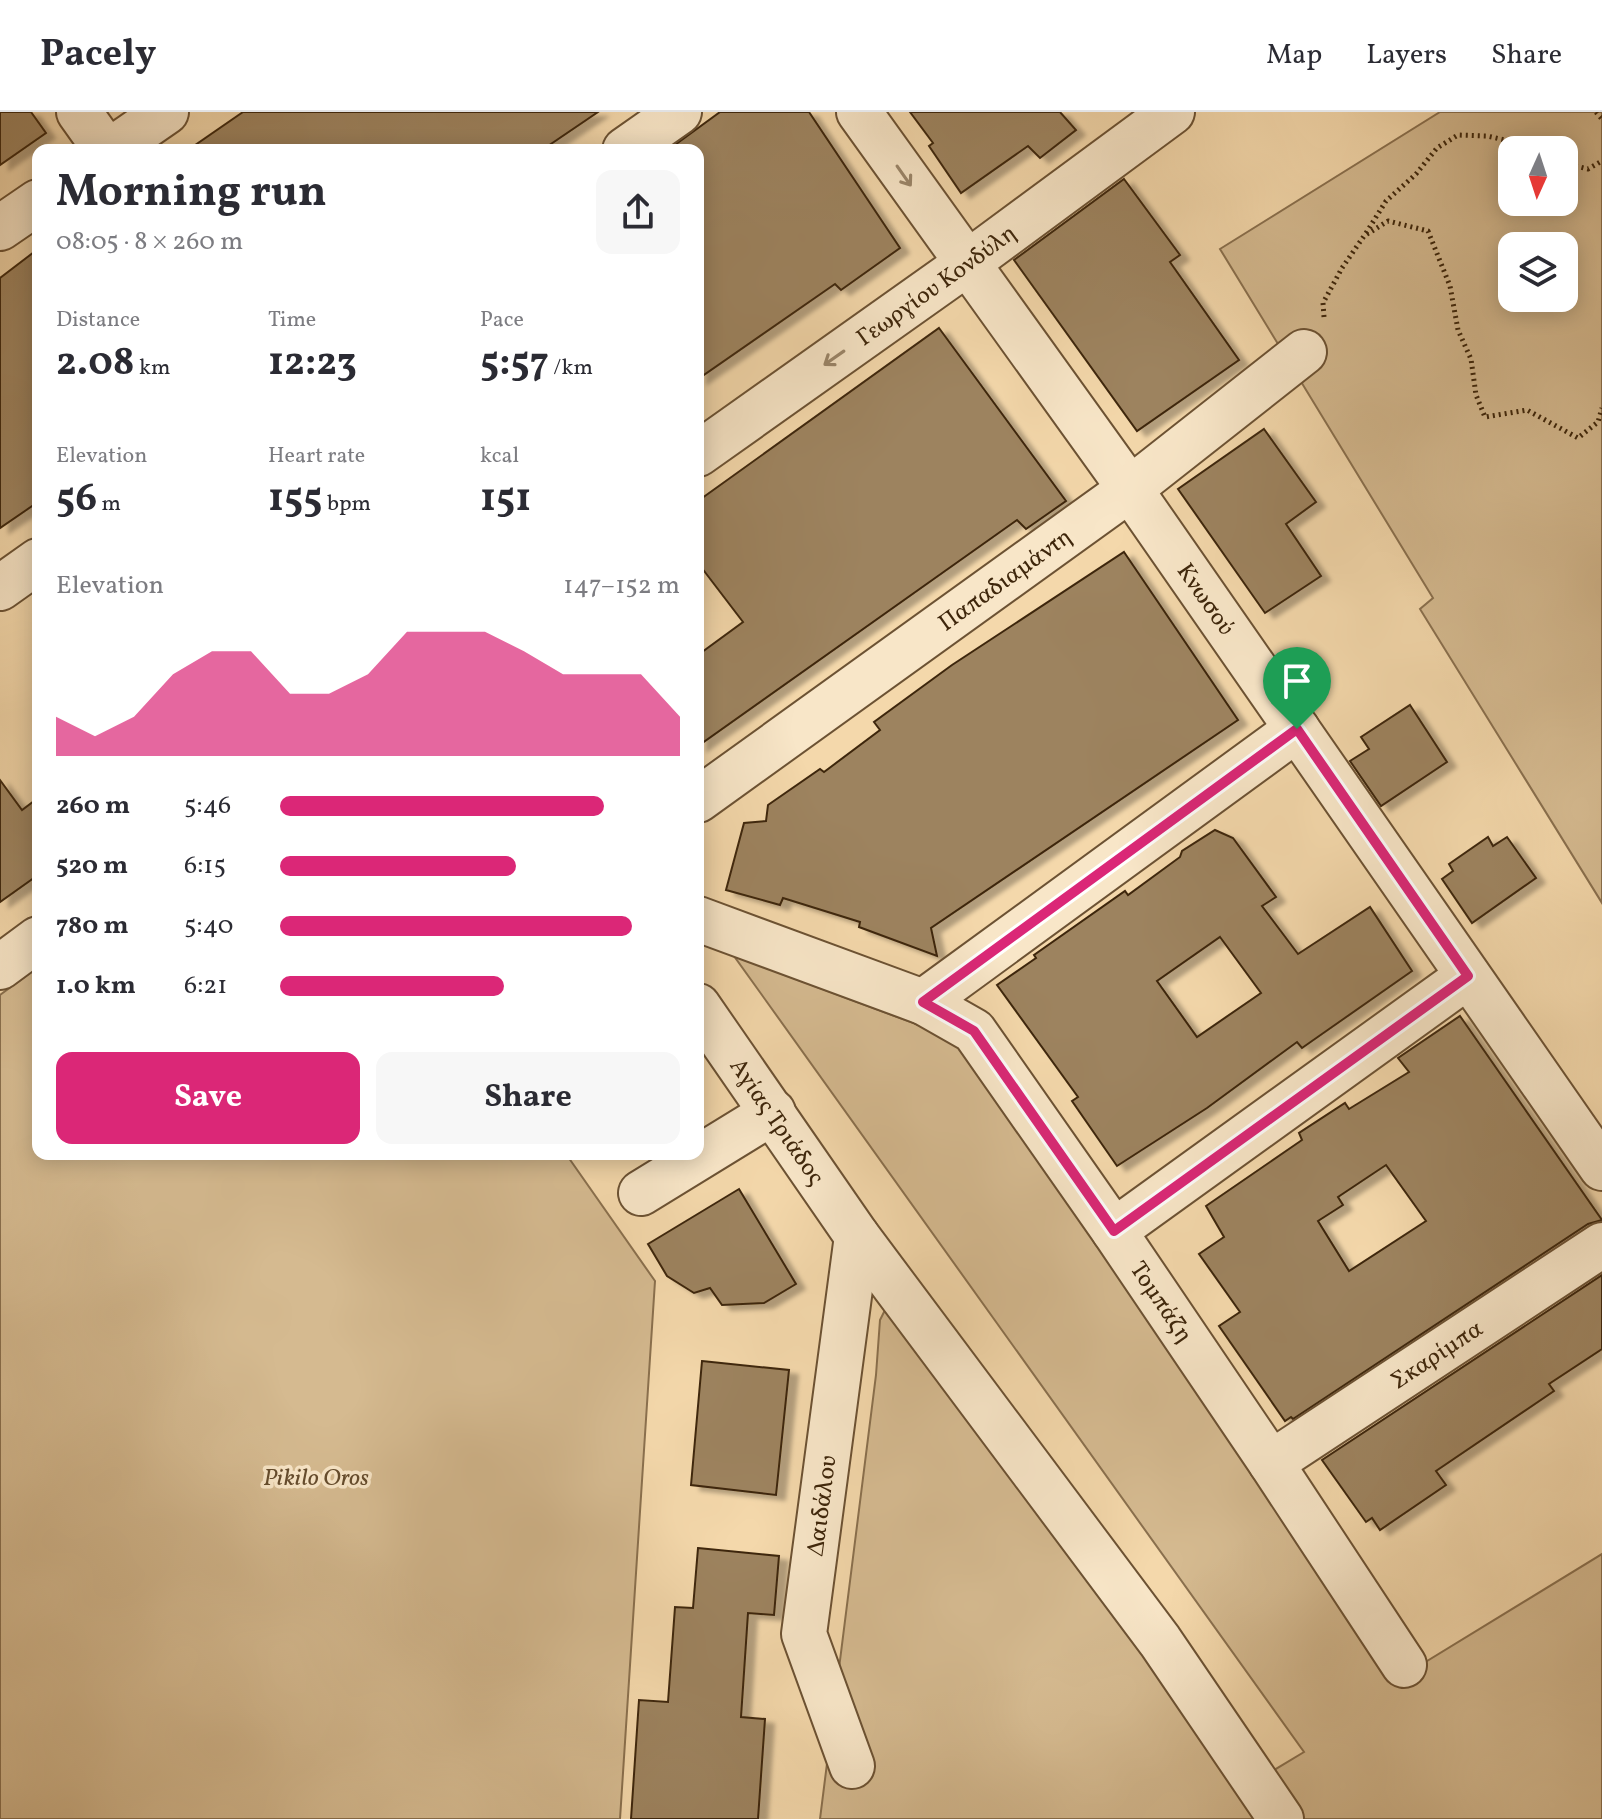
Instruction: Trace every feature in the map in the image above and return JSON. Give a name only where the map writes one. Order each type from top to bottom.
[{"type":"street","points":[[79,112],[104,144]]},
{"type":"street","points":[[118,144],[166,112]]},
{"type":"street","points":[[634,144],[679,112]]},
{"type":"street","name":"Κνωσού","points":[[859,112],[1130,489],[1602,1168]]},
{"type":"street","name":"Γεωργίου Κονδύλη","points":[[704,450],[966,264],[1172,112]]},
{"type":"street","points":[[0,228],[32,206]]},
{"type":"street","name":"Παπαδιαμάντη","points":[[704,796],[1130,489],[1304,352]]},
{"type":"street","points":[[0,588],[32,565]]},
{"type":"street","points":[[923,1002],[1297,729]]},
{"type":"street","name":"Τομπάζη","points":[[704,921],[923,1002],[974,1031],[1114,1231],[1404,1665]]},
{"type":"street","points":[[0,967],[32,943]]},
{"type":"street","points":[[1114,1231],[1468,976]]},
{"type":"street","name":"Αγίας Τριάδος","points":[[704,1014],[857,1236],[1160,1641],[1281,1819]]},
{"type":"street","points":[[704,1154],[773,1112]]},
{"type":"street","points":[[641,1193],[695,1160]]},
{"type":"street","name":"Δαιδάλου","points":[[852,1766],[804,1634],[857,1236]]},
{"type":"street","name":"Σκαρίμπα","points":[[1271,1463],[1602,1245]]},
{"type":"path","points":[[1596,112],[1602,119]]},
{"type":"path","points":[[1304,352],[1324,331],[1323,303],[1386,201],[1416,174],[1437,148],[1458,135],[1498,138]]},
{"type":"path","points":[[1578,166],[1588,169],[1602,161]]},
{"type":"path","points":[[1364,236],[1388,221],[1428,231],[1450,286],[1458,330],[1471,359],[1476,395],[1485,417],[1527,410],[1578,438],[1598,422],[1602,408]]},
{"type":"green space","points":[[1440,112],[1602,112],[1602,903],[1420,609],[1433,598],[1220,249]]},
{"type":"green space","points":[[734,956],[964,1042],[1396,1680],[1602,1554],[1602,1819],[820,1819],[876,1375],[880,1320],[889,1302],[1241,1790],[1304,1752]]},
{"type":"green space","name":"Pikilo Oros","points":[[32,971],[32,1160],[570,1160],[655,1281],[620,1819],[0,1819],[0,995]]},
{"type":"building","points":[[0,112],[31,112],[46,133],[0,165]]},
{"type":"building","points":[[243,112],[598,112],[551,144],[197,144]]},
{"type":"building","points":[[720,112],[809,112],[900,248],[841,290],[835,284],[704,375],[704,144],[676,144]]},
{"type":"building","points":[[910,112],[1060,112],[1076,130],[1040,158],[1028,146],[961,193],[929,146],[933,143]]},
{"type":"building","points":[[1124,179],[1180,255],[1170,262],[1239,360],[1137,431],[1014,260]]},
{"type":"building","points":[[32,254],[32,506],[0,528],[0,278]]},
{"type":"building","points":[[939,328],[1066,501],[1026,529],[1017,520],[704,742],[704,651],[743,622],[704,571],[704,497]]},
{"type":"building","points":[[1264,429],[1316,502],[1286,524],[1321,576],[1265,613],[1178,489]]},
{"type":"building","points":[[1124,552],[1238,720],[931,928],[937,956],[859,927],[860,922],[783,898],[780,905],[726,890],[744,823],[766,821],[768,805],[820,769],[824,772],[880,730],[874,722],[952,665]]},
{"type":"building","points":[[1410,705],[1447,762],[1381,806],[1350,761],[1369,749],[1361,737]]},
{"type":"building","points":[[0,780],[22,810],[32,802],[32,879],[0,902]]},
{"type":"building","points":[[1215,830],[1233,838],[1276,897],[1262,906],[1298,954],[1370,907],[1412,971],[1302,1048],[1297,1042],[1207,1108],[1117,1166],[1072,1101],[1078,1097],[997,985],[1125,891],[1128,895],[1180,857],[1182,851]],"holes":[[[1220,937],[1261,993],[1197,1037],[1157,981]]]},
{"type":"building","points":[[1488,837],[1493,846],[1507,837],[1536,878],[1472,923],[1442,879],[1453,871],[1449,864]]},
{"type":"building","points":[[1460,1016],[1602,1220],[1588,1224],[1293,1419],[1291,1417],[1285,1421],[1219,1326],[1240,1312],[1199,1254],[1224,1237],[1206,1206],[1302,1140],[1299,1133],[1345,1103],[1349,1109],[1409,1072],[1398,1058]],"holes":[[[1386,1165],[1426,1221],[1349,1271],[1318,1221],[1343,1205],[1338,1197]]]},
{"type":"building","points":[[739,1189],[796,1284],[764,1303],[722,1305],[710,1288],[694,1293],[667,1276],[648,1244]]},
{"type":"building","points":[[1602,1275],[1602,1349],[1549,1384],[1554,1391],[1436,1471],[1446,1485],[1380,1530],[1372,1518],[1366,1522],[1322,1460]]},
{"type":"building","points":[[702,1361],[789,1370],[776,1495],[691,1485]]},
{"type":"building","points":[[698,1548],[779,1556],[774,1615],[748,1613],[741,1717],[765,1719],[758,1819],[631,1819],[639,1700],[668,1702],[675,1607],[693,1608]]},
{"type":"route","points":[[1297,729],[1468,976],[1114,1231],[974,1031],[923,1002],[1297,729]]}]
